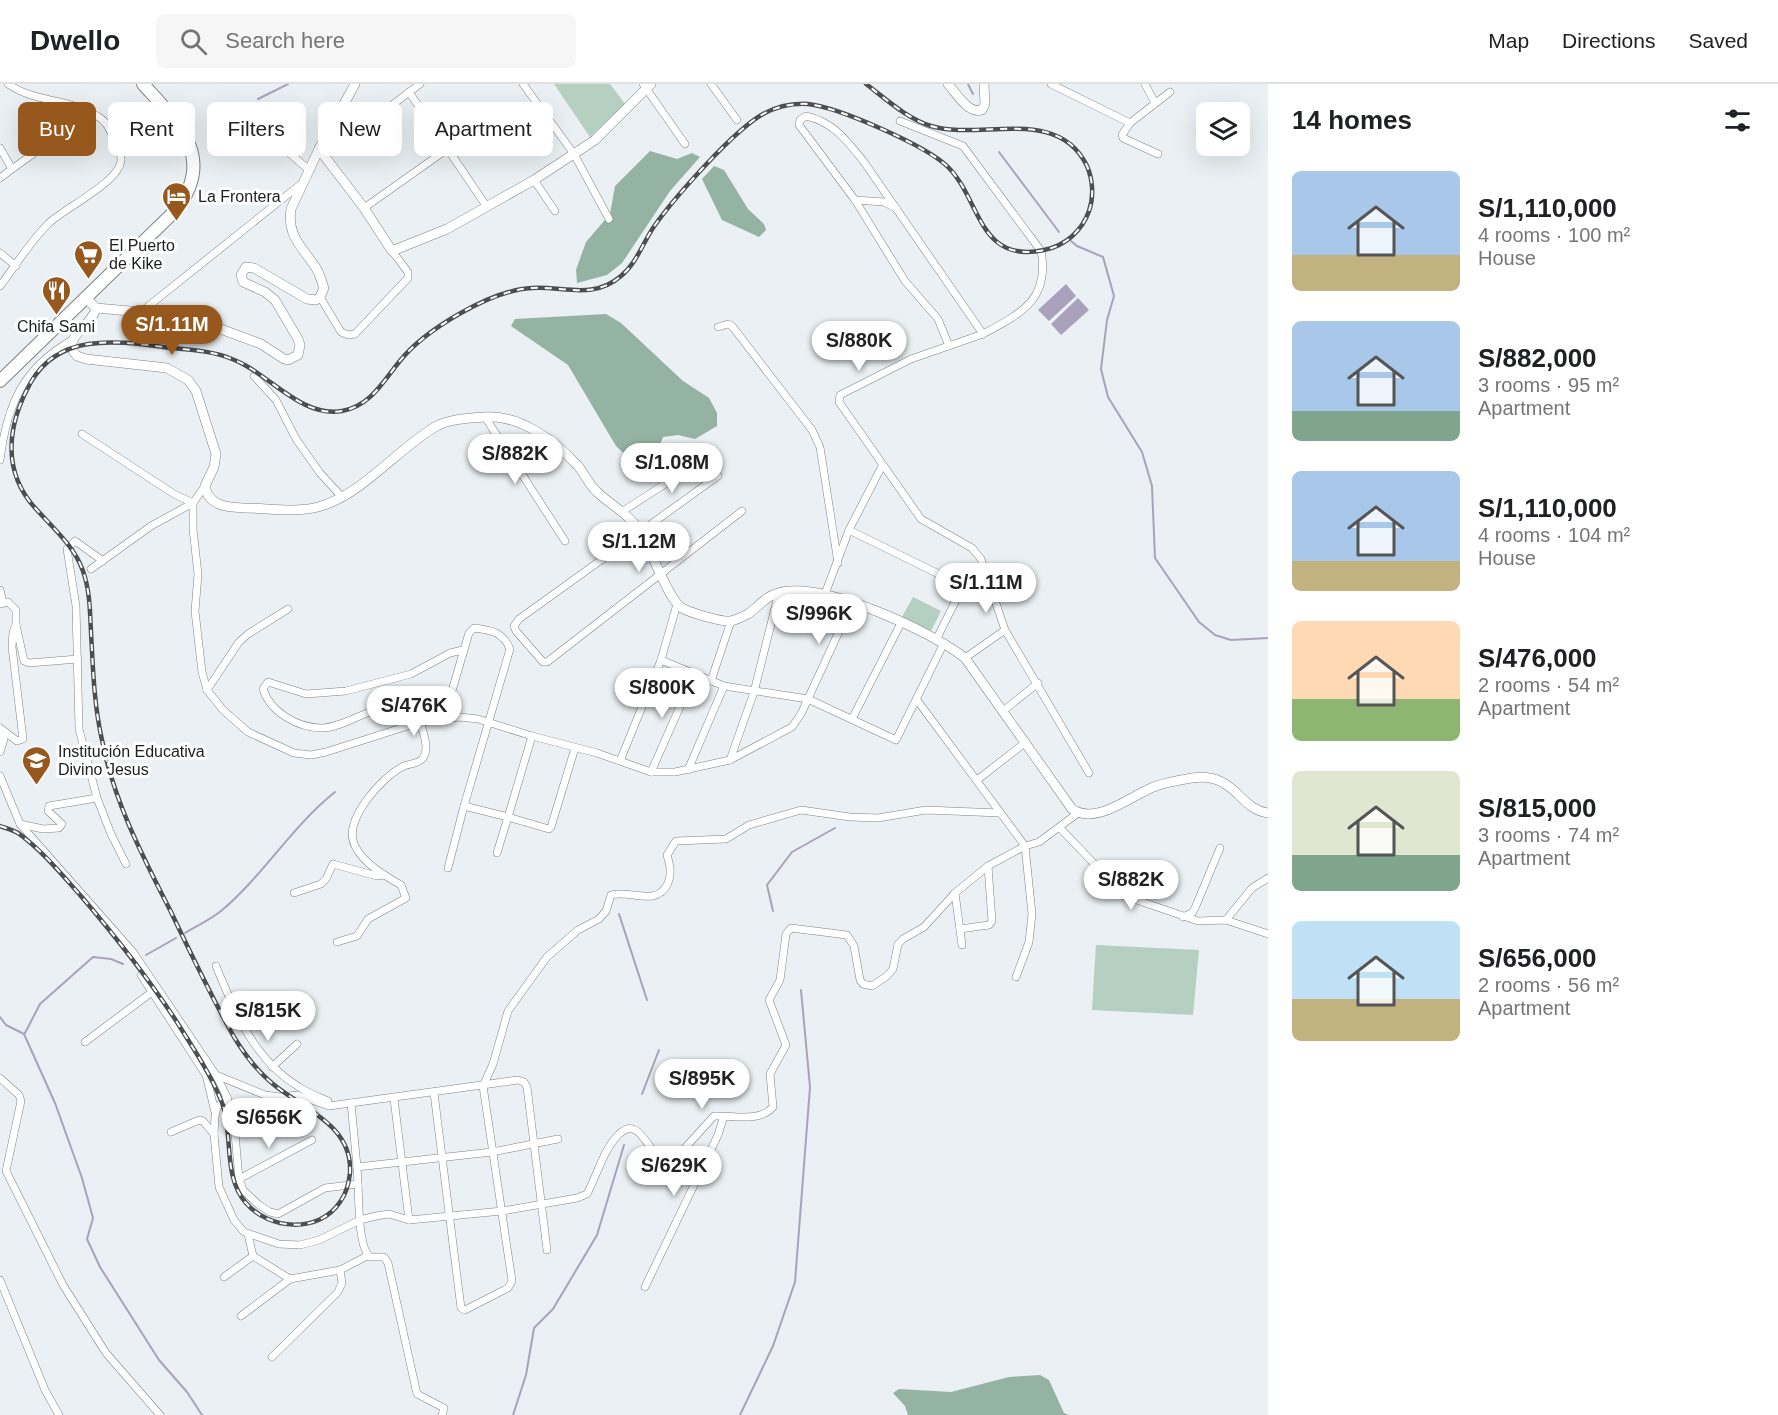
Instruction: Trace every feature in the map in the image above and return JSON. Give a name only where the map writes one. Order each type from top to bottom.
[{"type":"highway","points":[[0,381],[176,210],[189,188],[193,156],[188,137],[143,84]]},
{"type":"main road","points":[[346,102],[355,84]]},
{"type":"main road","points":[[948,84],[970,109],[976,111],[982,110],[985,104],[984,84]]},
{"type":"main road","points":[[325,156],[364,207],[392,251],[447,229],[534,180],[594,140],[647,86]]},
{"type":"main road","points":[[86,298],[96,308],[141,312],[207,324],[234,332],[288,360],[298,356],[300,350],[298,339],[275,300],[243,282],[242,272],[246,267],[254,268],[307,299],[316,300],[320,297],[324,288],[316,267],[300,247],[290,227],[291,209],[309,170],[319,156]]},
{"type":"main road","points":[[96,308],[91,320],[72,340],[73,352],[82,358],[167,368],[189,380],[196,391],[216,454],[214,467],[205,486],[211,500],[230,507],[303,510],[319,507],[364,483],[400,452],[436,426],[485,417],[520,422],[560,449],[579,468],[596,492],[623,511],[640,531],[677,604],[682,609],[731,621],[747,614],[778,592],[799,591],[825,594],[853,601],[940,642],[965,658],[1071,809],[1078,813],[1095,815],[1157,785],[1210,777],[1228,784],[1255,808],[1268,813]]},
{"type":"street","points":[[0,286],[51,221],[74,203],[104,185],[118,171],[121,157],[108,126],[99,116],[75,104],[22,94],[8,84]]},
{"type":"street","points":[[394,102],[420,84]]},
{"type":"street","points":[[523,84],[574,154],[609,219]]},
{"type":"street","points":[[711,84],[736,120]]},
{"type":"street","points":[[1051,84],[1130,123]]},
{"type":"street","points":[[1145,84],[1155,104]]},
{"type":"street","points":[[647,86],[685,144]]},
{"type":"street","points":[[409,92],[416,102]]},
{"type":"street","points":[[1158,154],[1123,138],[1122,135],[1130,123],[1170,92]]},
{"type":"street","points":[[949,346],[938,319],[905,281],[855,200],[799,125],[800,120],[806,116],[822,119],[843,136],[864,162],[983,334]]},
{"type":"street","points":[[900,121],[952,140],[970,152],[1041,251],[1044,267],[1042,283],[1038,294],[1005,322],[983,334],[911,359],[840,395],[839,402],[921,519],[972,548],[981,559],[1005,630],[1089,773]]},
{"type":"street","points":[[0,148],[12,169]]},
{"type":"street","points":[[0,178],[30,156]]},
{"type":"street","points":[[293,156],[309,170]]},
{"type":"street","points":[[364,207],[438,156]]},
{"type":"street","points":[[453,156],[487,207]]},
{"type":"street","points":[[534,180],[555,211]]},
{"type":"street","points":[[141,312],[252,226],[303,182]]},
{"type":"street","points":[[855,200],[884,202],[896,208]]},
{"type":"street","points":[[320,297],[341,332],[348,336],[356,334],[408,278],[408,272],[392,251]]},
{"type":"street","points":[[0,253],[16,266]]},
{"type":"street","points":[[718,327],[728,324],[732,326],[812,430],[820,447],[838,562]]},
{"type":"street","points":[[0,460],[8,420],[22,384],[41,362],[72,340]]},
{"type":"street","points":[[254,376],[276,400],[296,439],[320,473],[341,496]]},
{"type":"street","points":[[485,417],[565,541]]},
{"type":"street","points":[[82,434],[174,494],[193,503]]},
{"type":"street","points":[[623,511],[696,464]]},
{"type":"street","points":[[825,594],[849,530],[882,466]]},
{"type":"street","points":[[718,476],[519,619],[514,627],[516,630],[543,662],[547,662],[742,511]]},
{"type":"street","points":[[91,569],[151,526],[193,503],[205,486]]},
{"type":"street","points":[[193,503],[193,530],[198,565],[195,611],[202,672],[207,690],[223,710],[248,732],[303,755],[326,752],[420,722],[454,717],[488,722],[620,760],[651,772],[675,772],[730,760],[792,727],[808,699],[853,601]]},
{"type":"street","points":[[661,660],[724,686],[808,699],[896,740],[917,700],[961,590],[959,584],[849,530]]},
{"type":"street","points":[[103,561],[75,541],[67,547],[76,606],[79,729],[97,798],[126,864]]},
{"type":"street","points":[[0,590],[1,603],[8,602],[15,608],[23,660],[27,663],[78,659]]},
{"type":"street","points":[[730,760],[754,692],[778,592]]},
{"type":"street","points":[[620,760],[661,660],[677,604]]},
{"type":"street","points":[[207,690],[239,642],[288,609]]},
{"type":"street","points":[[711,681],[731,621]]},
{"type":"street","points":[[852,719],[901,623]]},
{"type":"street","points":[[0,729],[17,741],[23,739],[12,647],[16,625]]},
{"type":"street","points":[[448,868],[510,649],[503,636],[491,630],[474,628],[469,633],[452,694],[454,717]]},
{"type":"street","points":[[965,658],[1005,630]]},
{"type":"street","points":[[452,694],[425,697],[393,705],[323,728],[308,726],[282,715],[265,696],[263,689],[268,682],[306,694],[346,691],[411,674],[450,653],[463,650]]},
{"type":"street","points":[[651,772],[694,675]]},
{"type":"street","points":[[1003,711],[1038,683]]},
{"type":"street","points":[[688,770],[724,686]]},
{"type":"street","points":[[917,700],[1025,846],[1032,914],[1029,942],[1016,977]]},
{"type":"street","points":[[337,942],[357,936],[368,919],[406,898],[401,885],[384,875],[355,847],[352,832],[364,802],[378,786],[402,766],[423,759],[426,749],[420,722]]},
{"type":"street","points":[[0,729],[4,739],[0,752]]},
{"type":"street","points":[[497,853],[532,736]]},
{"type":"street","points":[[977,780],[1026,742]]},
{"type":"street","points":[[464,806],[549,829],[552,827],[575,748]]},
{"type":"street","points":[[0,776],[20,824],[123,939],[216,1075],[227,1097],[234,1122],[239,1179],[243,1190],[251,1199],[270,1212],[278,1214],[325,1188],[358,1184]]},
{"type":"street","points":[[20,824],[43,829],[59,828],[62,824],[48,811],[49,806],[97,798]]},
{"type":"street","points":[[434,1093],[461,1308],[465,1310],[508,1288],[511,1283],[483,1086],[492,1065],[508,1011],[547,957],[578,930],[599,919],[606,911],[611,895],[617,893],[642,897],[656,895],[664,890],[671,868],[667,855],[676,840],[726,840],[749,825],[777,815],[801,810],[850,817],[878,818],[926,810],[1000,813]]},
{"type":"street","points":[[141,975],[206,1075],[215,1112],[214,1134],[219,1187],[234,1220],[248,1234],[279,1244],[300,1245],[319,1240],[360,1220],[389,1214],[409,1220],[501,1211],[570,1200],[587,1194],[604,1157],[625,1130],[631,1128],[637,1130],[657,1156],[674,1160],[714,1116],[754,1117],[765,1114],[772,1107],[770,1074],[786,1045],[769,1000],[780,980],[788,930],[795,927],[815,932],[847,935],[851,939],[857,956],[860,980],[863,984],[872,986],[893,969],[898,944],[924,927],[955,893],[988,866],[1025,846],[1039,842],[1078,813]]},
{"type":"street","points":[[1060,828],[1125,896],[1180,917],[1198,921],[1226,920],[1268,934]]},
{"type":"street","points":[[1180,917],[1192,914],[1196,908],[1220,848]]},
{"type":"street","points":[[294,893],[321,884],[333,864],[377,876],[384,875]]},
{"type":"street","points":[[960,929],[989,925],[992,921],[988,866]]},
{"type":"street","points":[[1226,920],[1252,888],[1268,878]]},
{"type":"street","points":[[955,893],[962,945]]},
{"type":"street","points":[[216,966],[237,1017],[272,1067],[298,1087],[336,1105]]},
{"type":"street","points":[[85,1042],[150,990],[153,980]]},
{"type":"street","points":[[272,1067],[297,1044]]},
{"type":"street","points":[[216,1075],[271,1097],[280,1098],[294,1094],[329,1106],[394,1099],[518,1080],[524,1082],[527,1087],[548,1250]]},
{"type":"street","points":[[0,1078],[19,1095],[21,1101],[6,1171],[63,1285],[106,1353],[160,1415]]},
{"type":"street","points":[[215,1112],[227,1097]]},
{"type":"street","points":[[394,1099],[409,1220]]},
{"type":"street","points":[[351,1104],[360,1220],[367,1256]]},
{"type":"street","points":[[645,1287],[718,1135],[724,1116]]},
{"type":"street","points":[[171,1132],[199,1120],[203,1121],[214,1134]]},
{"type":"street","points":[[357,1167],[492,1152],[558,1139]]},
{"type":"street","points":[[239,1179],[312,1140]]},
{"type":"street","points":[[248,1234],[253,1256],[290,1279]]},
{"type":"street","points":[[224,1278],[253,1256]]},
{"type":"street","points":[[241,1317],[290,1279],[340,1270],[367,1256],[384,1257],[387,1260],[417,1394],[444,1408],[442,1415]]},
{"type":"street","points":[[272,1357],[338,1292],[342,1283],[340,1270]]},
{"type":"street","points":[[0,1280],[45,1390],[59,1415]]},
{"type":"green space","points":[[554,84],[610,84],[625,104],[590,137]]},
{"type":"green space","points":[[650,151],[677,159],[692,153],[700,157],[670,191],[622,263],[607,275],[577,283],[576,270],[586,242],[610,214],[615,186]]},
{"type":"green space","points":[[714,166],[724,170],[748,209],[764,224],[766,230],[759,237],[722,220],[702,179]]},
{"type":"green space","points":[[606,314],[621,323],[683,381],[709,398],[717,413],[717,426],[695,439],[678,435],[663,437],[656,454],[654,474],[649,478],[616,446],[568,365],[511,326],[515,319]]},
{"type":"green space","points":[[913,597],[941,611],[931,631],[902,617]]},
{"type":"green space","points":[[1096,945],[1199,950],[1193,1015],[1092,1010]]},
{"type":"green space","points":[[1040,1375],[1049,1380],[1064,1413],[1069,1415],[908,1415],[905,1406],[893,1393],[899,1389],[951,1392],[1009,1377]]},
{"type":"shaded area","points":[[1066,284],[1076,296],[1049,321],[1038,310]]},
{"type":"shaded area","points":[[1078,298],[1089,310],[1061,335],[1051,324]]},
{"type":"waterway","points":[[258,99],[288,84]]},
{"type":"waterway","points":[[968,84],[973,94]]},
{"type":"waterway","points":[[999,152],[1059,232]]},
{"type":"waterway","points":[[1071,241],[1103,257],[1114,296],[1107,320],[1101,369],[1108,397],[1142,452],[1152,486],[1155,558],[1199,622],[1215,635],[1231,640],[1268,638]]},
{"type":"waterway","points":[[185,933],[217,914],[236,897],[319,805],[335,792]]},
{"type":"waterway","points":[[773,911],[767,885],[792,852],[835,828]]},
{"type":"waterway","points":[[619,914],[647,1000]]},
{"type":"waterway","points":[[146,955],[176,938]]},
{"type":"waterway","points":[[25,1033],[40,1004],[93,957],[111,959],[123,964]]},
{"type":"waterway","points":[[740,1415],[773,1346],[795,1282],[810,1087],[801,990]]},
{"type":"waterway","points":[[0,1017],[6,1025],[24,1034],[55,1103],[82,1178],[93,1218],[87,1239],[100,1267],[159,1360],[187,1392],[202,1415]]},
{"type":"waterway","points":[[642,1094],[659,1050]]},
{"type":"waterway","points":[[513,1415],[526,1375],[534,1328],[553,1309],[597,1235],[624,1145]]},
{"type":"railway","points":[[0,826],[20,834],[55,867],[118,941],[175,1019],[205,1068],[221,1100],[225,1113],[234,1180],[246,1203],[267,1219],[294,1225],[320,1219],[331,1212],[344,1195],[350,1177],[349,1156],[343,1142],[324,1120],[267,1079],[238,1044],[201,975],[140,850],[122,807],[107,763],[99,727],[94,687],[89,601],[83,571],[69,546],[25,495],[13,464],[13,431],[23,398],[31,382],[44,365],[59,354],[76,347],[113,342],[217,354],[245,365],[312,408],[327,411],[352,408],[368,399],[410,350],[425,337],[478,304],[516,290],[600,288],[621,276],[640,252],[664,213],[721,149],[736,134],[763,114],[790,105],[808,104],[840,112],[881,129],[937,158],[959,181],[993,239],[1006,248],[1022,252],[1052,248],[1066,241],[1082,225],[1092,200],[1091,177],[1087,166],[1074,147],[1057,136],[1038,130],[951,130],[931,126],[905,113],[866,84]]},
{"type":"place","name":"La Frontera","points":[[177,222]]},
{"type":"place","name":"El Puerto de Kike","points":[[88,280]]},
{"type":"place","name":"Chifa Sami","points":[[56,316]]},
{"type":"place","name":"Institución Educativa Divino Jesus","points":[[37,786]]}]
